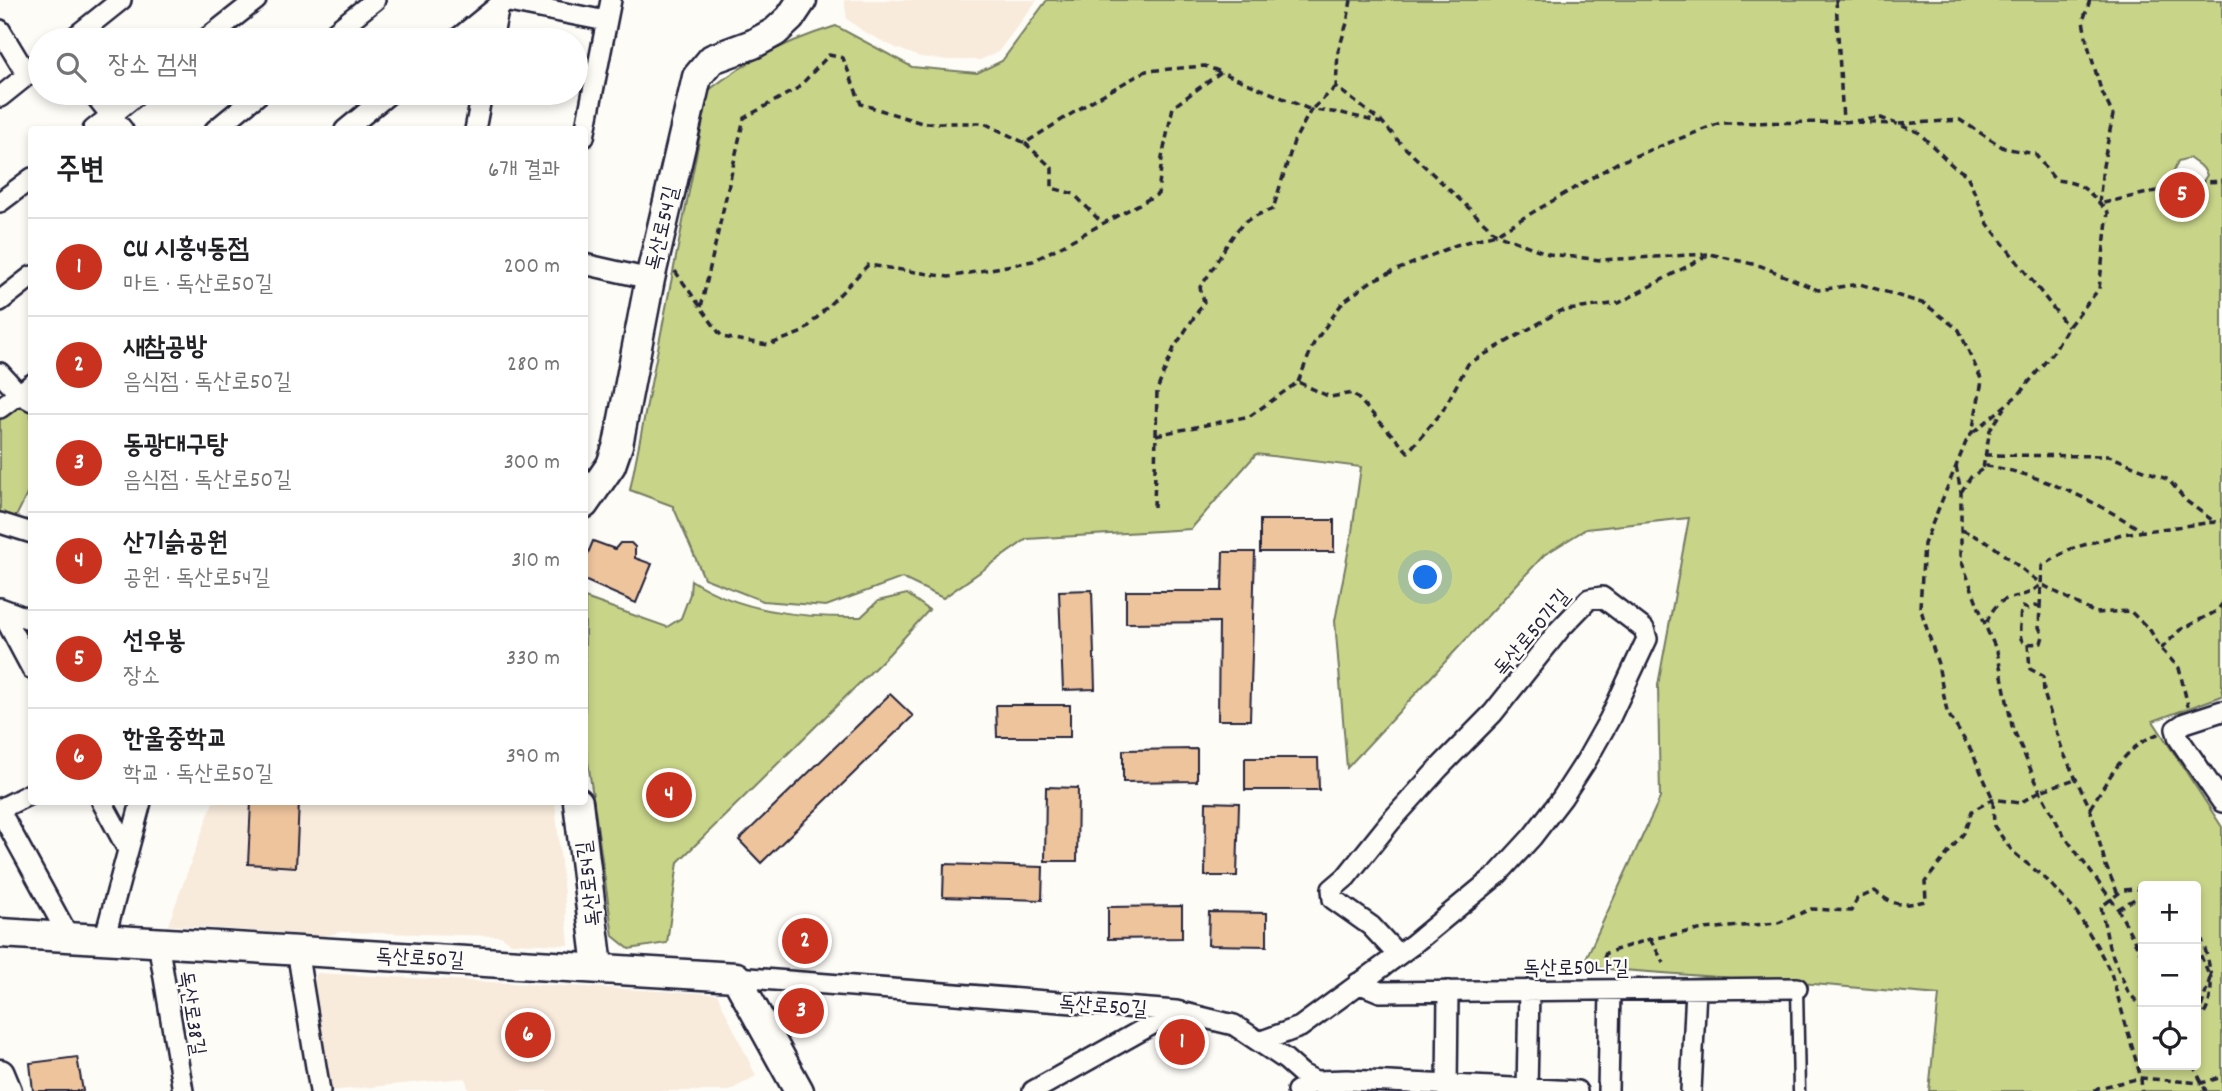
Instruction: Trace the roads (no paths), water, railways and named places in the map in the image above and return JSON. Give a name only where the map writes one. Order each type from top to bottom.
[{"type":"street","points":[[86,28],[121,0]]},
{"type":"street","points":[[220,28],[256,0]]},
{"type":"street","points":[[340,28],[375,0]]},
{"type":"street","points":[[586,126],[611,0]]},
{"type":"street","name":"독산로54길","points":[[588,498],[611,465],[618,445],[650,279],[697,77],[712,59],[753,44],[775,32],[790,18],[802,0]]},
{"type":"street","points":[[469,28],[496,2],[509,2],[606,21]]},
{"type":"street","points":[[493,28],[496,2]]},
{"type":"street","points":[[0,30],[28,63]]},
{"type":"street","points":[[0,97],[28,75]]},
{"type":"street","points":[[103,105],[117,122],[130,105]]},
{"type":"street","points":[[220,126],[245,105]]},
{"type":"street","points":[[350,126],[375,105]]},
{"type":"street","points":[[474,126],[479,105]]},
{"type":"street","points":[[0,202],[28,181]]},
{"type":"street","points":[[588,265],[650,279]]},
{"type":"street","points":[[0,300],[28,279]]},
{"type":"street","points":[[0,373],[27,393],[0,408]]},
{"type":"street","points":[[0,523],[28,532]]},
{"type":"street","name":"독산로50가길","points":[[1259,1042],[1300,1027],[1398,955],[1462,906],[1498,874],[1562,798],[1609,720],[1647,639],[1644,629],[1601,597],[1590,599],[1560,629],[1493,713],[1439,768],[1391,821],[1346,877],[1332,889],[1333,899],[1371,926],[1398,955]]},
{"type":"street","points":[[0,609],[28,619]]},
{"type":"street","points":[[0,609],[28,662]]},
{"type":"street","points":[[2222,711],[2183,725],[2179,739],[2222,802]]},
{"type":"street","points":[[28,795],[0,810],[69,937]]},
{"type":"street","points":[[104,805],[128,850]]},
{"type":"street","points":[[104,940],[140,805]]},
{"type":"street","name":"독산로54길","points":[[578,805],[598,967]]},
{"type":"street","name":"독산로50길","points":[[0,933],[598,967],[1176,1011],[1234,1025],[1303,1074],[1334,1091]]},
{"type":"street","name":"독산로38길","points":[[158,942],[183,1091]]},
{"type":"street","points":[[297,950],[320,1091]]},
{"type":"street","points":[[736,977],[799,1091]]},
{"type":"street","name":"독산로50나길","points":[[1358,983],[1380,992],[1797,988]]},
{"type":"street","points":[[1691,1091],[1696,989]]},
{"type":"street","points":[[1527,1090],[1530,990]]},
{"type":"street","points":[[1608,1091],[1610,990]]},
{"type":"street","points":[[1447,1088],[1448,991]]},
{"type":"street","points":[[1033,1091],[1176,1011]]},
{"type":"street","points":[[0,1074],[7,1091]]},
{"type":"street","points":[[1297,1091],[1317,1081],[1577,1091]]},
{"type":"lane","points":[[1797,988],[1799,1091]]},
{"type":"place","name":"선우봉","points":[[2182,195]]},
{"type":"place","name":"산기슭공원","points":[[669,795]]},
{"type":"place","name":"새참공방","points":[[805,941]]},
{"type":"place","name":"동광대구탕","points":[[801,1011]]},
{"type":"place","name":"한울중학교","points":[[528,1035]]},
{"type":"place","name":"CU 시흥4동점","points":[[1182,1042]]}]
